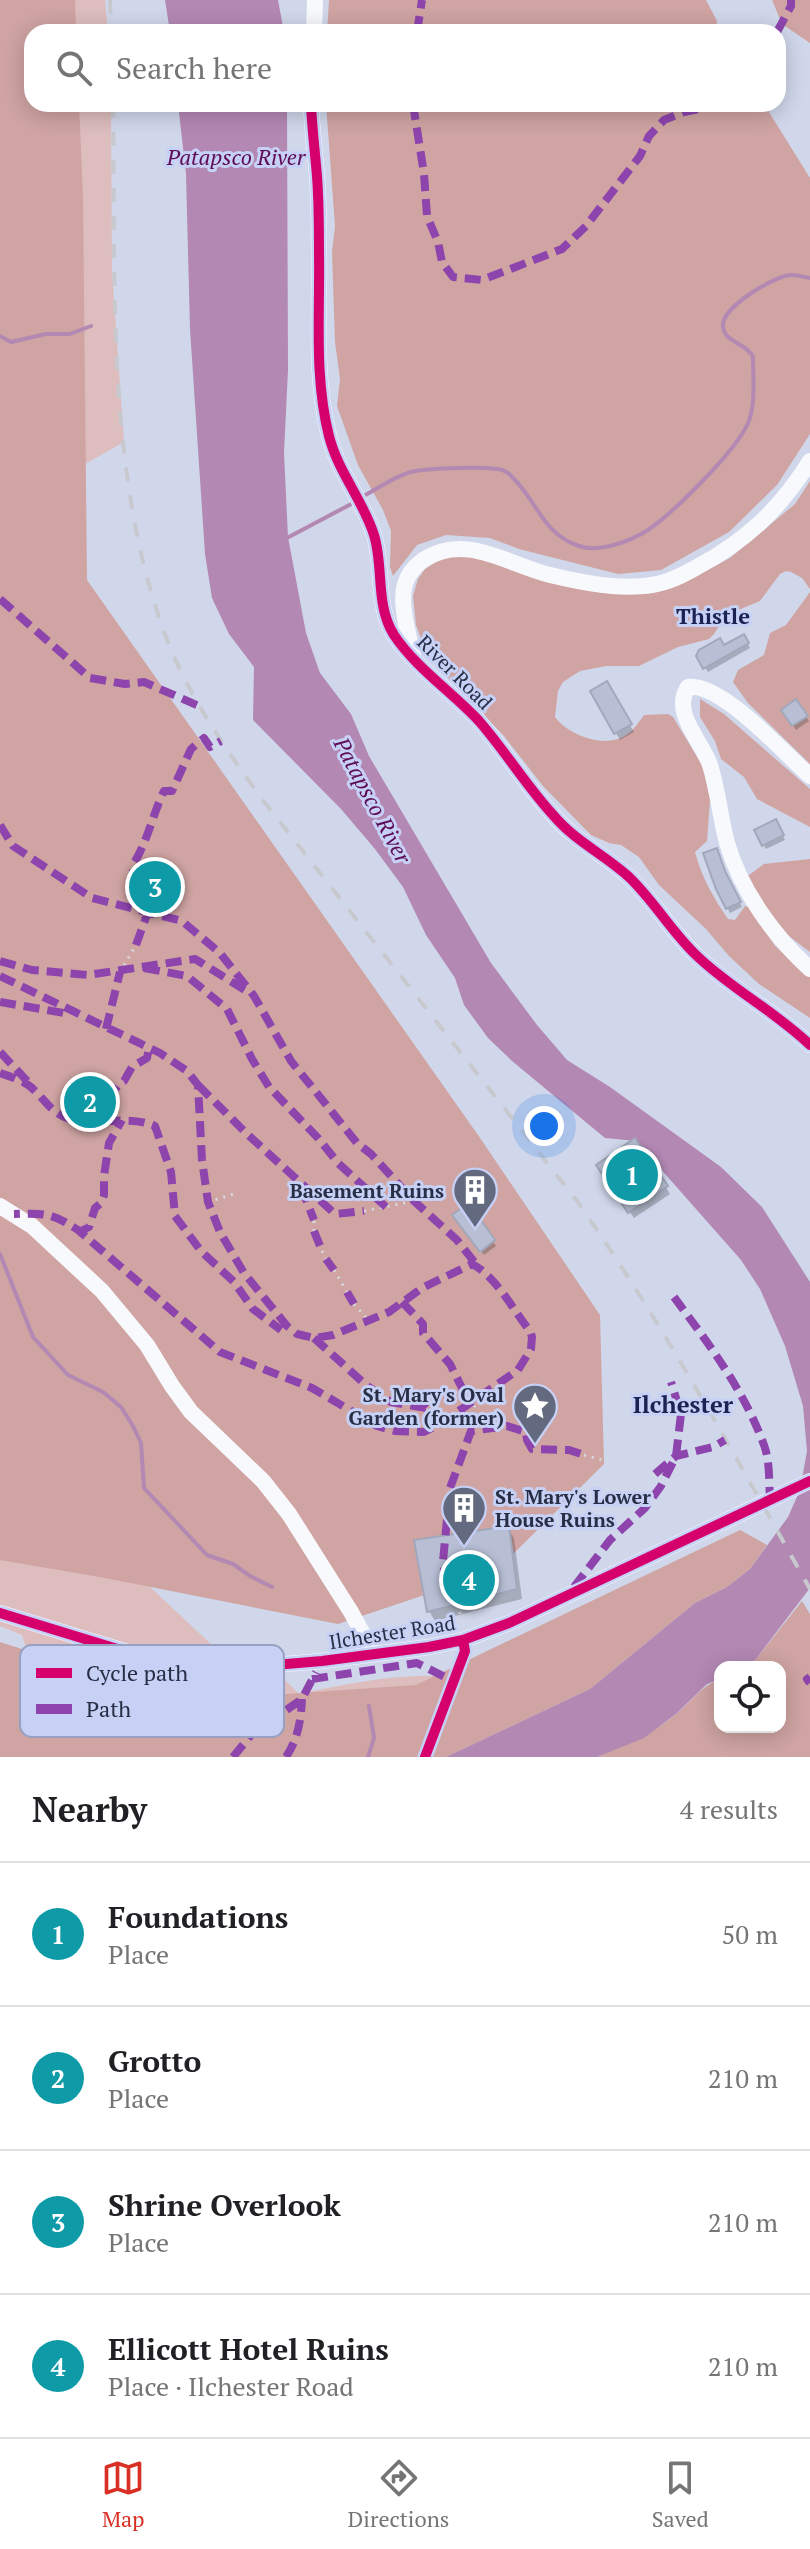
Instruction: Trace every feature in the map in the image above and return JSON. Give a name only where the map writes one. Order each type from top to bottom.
[{"type":"street","points":[[314,24],[315,0]]},
{"type":"street","name":"River Road","points":[[312,112],[317,178],[319,335],[324,415],[329,440],[375,538],[385,616],[394,634],[505,751],[553,816],[651,898],[696,955],[725,980],[788,1024],[810,1045]]},
{"type":"street","points":[[413,657],[404,585],[418,564],[431,555],[464,549],[494,555],[546,574],[589,583],[630,587],[657,585],[717,557],[745,537],[771,514],[810,461]]},
{"type":"street","points":[[810,776],[749,719],[720,697],[698,686],[688,687],[682,702],[684,710],[688,725],[709,762],[736,868],[776,935],[810,969]]},
{"type":"street","points":[[0,1206],[32,1226],[102,1291],[147,1345],[191,1412],[263,1481],[289,1514],[374,1654]]},
{"type":"street","name":"Ilchester Road","points":[[284,1664],[463,1640],[509,1623],[810,1481]]},
{"type":"street","name":"Ilchester Road","points":[[0,1613],[104,1645]]},
{"type":"path","points":[[148,912],[151,901]]},
{"type":"path","points":[[120,972],[136,945]]},
{"type":"path","points":[[208,1202],[237,1193]]},
{"type":"path","points":[[364,1211],[414,1201]]},
{"type":"path","points":[[314,1220],[314,1231]]},
{"type":"path","points":[[322,1251],[326,1259]]},
{"type":"path","points":[[334,1270],[347,1292]]},
{"type":"path","points":[[354,1304],[368,1320]]},
{"type":"path","points":[[471,1431],[475,1402]]},
{"type":"path","points":[[721,1452],[730,1472]]},
{"type":"path","points":[[584,1455],[655,1474]]},
{"type":"path","points":[[459,1604],[462,1632]]},
{"type":"shaded area","points":[[0,0],[105,0],[107,24],[24,24],[24,112],[111,112],[112,271],[124,442],[0,512]]},
{"type":"shaded area","points":[[0,0],[75,0],[76,24],[24,24],[24,112],[79,112],[87,580],[478,1135],[600,1315],[604,1464],[496,1571],[338,1624],[0,1560]]},
{"type":"shaded area","points":[[329,0],[706,0],[717,21],[716,24],[328,24]]},
{"type":"shaded area","points":[[772,0],[810,0],[810,43],[782,24]]},
{"type":"shaded area","points":[[327,112],[769,112],[810,178],[810,434],[777,485],[729,532],[661,570],[618,574],[519,549],[490,538],[446,535],[417,545],[393,576],[390,567],[391,531],[358,465],[337,406],[340,379],[335,342],[332,252],[335,226]]},
{"type":"shaded area","points":[[810,481],[810,589],[802,578],[786,571],[780,574],[760,601],[726,615],[709,639],[678,647],[639,666],[606,666],[580,671],[563,682],[558,691],[555,717],[578,735],[608,741],[629,733],[644,715],[668,714],[673,717],[702,765],[710,800],[707,841],[695,852],[704,878],[728,919],[735,920],[745,906],[750,908],[775,946],[810,977],[810,1018],[759,984],[729,956],[706,929],[659,885],[639,857],[621,845],[591,835],[543,786],[504,736],[426,652],[416,625],[413,596],[425,569],[439,560],[468,553],[592,589],[648,594],[695,577],[730,558],[795,504]]},
{"type":"shaded area","points":[[810,592],[810,764],[748,703],[733,682],[738,670],[764,655],[770,633],[786,625]]},
{"type":"shaded area","points":[[700,699],[724,714],[810,789],[810,827],[757,799],[744,777],[721,759],[715,741],[700,717]]},
{"type":"shaded area","points":[[810,859],[810,952],[786,934],[745,878],[764,864]]},
{"type":"shaded area","points":[[0,1321],[67,1509],[212,1645],[25,1645],[22,1635],[0,1626]]},
{"type":"shaded area","points":[[740,1530],[767,1545],[750,1569],[727,1587],[695,1603],[590,1689],[446,1757],[0,1757],[0,1642],[20,1648],[20,1737],[284,1737],[284,1694],[416,1685]]},
{"type":"shaded area","points":[[802,1601],[810,1614],[810,1757],[597,1757],[657,1728],[714,1682],[714,1733],[786,1733],[786,1661],[754,1661]]},
{"type":"shaded area","points":[[443,1676],[410,1757],[284,1737],[284,1679],[299,1694],[388,1678]]},
{"type":"water","points":[[165,0],[278,0],[282,24],[169,24]]},
{"type":"water","name":"Patapsco River","points":[[179,112],[287,112],[288,370],[284,453],[288,537],[306,633],[320,673],[351,714],[369,756],[491,963],[537,1025],[567,1060],[721,1167],[762,1207],[810,1282],[810,1588],[754,1661],[714,1661],[714,1681],[707,1684],[676,1714],[644,1738],[597,1757],[446,1757],[590,1689],[695,1603],[727,1587],[750,1569],[788,1517],[800,1490],[807,1451],[803,1406],[785,1346],[760,1289],[741,1260],[636,1141],[605,1138],[488,1038],[464,1005],[455,978],[426,935],[403,887],[375,849],[341,809],[253,720],[254,667],[229,634],[212,598],[205,554],[190,329],[186,174]]},
{"type":"building","points":[[744,634],[749,643],[703,669],[696,656],[699,650],[720,638],[724,645]]},
{"type":"building","points":[[607,681],[632,724],[614,734],[590,691]]},
{"type":"building","points":[[796,699],[808,716],[792,726],[781,710]]},
{"type":"building","points":[[776,819],[784,835],[762,846],[754,830]]},
{"type":"building","points":[[717,848],[741,902],[726,909],[703,853]]},
{"type":"building","points":[[635,1138],[668,1186],[628,1213],[596,1165]]},
{"type":"building","name":"Basement Ruins","points":[[469,1203],[495,1240],[480,1252],[452,1215]]},
{"type":"building","points":[[509,1526],[517,1589],[427,1612],[414,1540]]},
{"type":"waterway","points":[[362,497],[411,472],[457,468],[503,470],[521,486],[548,525],[567,541],[596,548],[633,538],[648,530],[688,496],[731,449],[751,416],[753,357],[728,336],[723,327],[724,319],[739,302],[773,281],[791,275],[810,278]]},
{"type":"waterway","points":[[0,336],[11,342],[46,334],[70,334],[91,326]]},
{"type":"waterway","points":[[285,539],[355,502]]},
{"type":"waterway","points":[[0,1254],[33,1337],[68,1375],[103,1392],[121,1407],[133,1426],[141,1443],[144,1488],[207,1555],[233,1564],[272,1587]]},
{"type":"waterway","points":[[368,1757],[374,1738],[369,1706]]},
{"type":"railway","points":[[110,0],[111,24]]},
{"type":"railway","points":[[113,112],[115,302],[122,435],[144,564],[162,626],[181,672],[219,737],[262,799],[577,1201],[669,1344],[810,1589]]},
{"type":"marked path","points":[[418,24],[422,0]]},
{"type":"marked path","points":[[781,24],[791,0]]},
{"type":"marked path","points":[[414,112],[427,216],[442,262],[453,277],[482,280],[562,249],[586,226],[640,156],[649,136],[664,120],[684,112]]},
{"type":"marked path","points":[[0,599],[90,678],[125,684],[144,682],[199,706]]},
{"type":"marked path","points":[[151,901],[151,895],[137,885],[132,866],[142,849],[160,800],[164,791],[172,791],[191,749],[204,738],[210,747],[221,741]]},
{"type":"marked path","points":[[0,825],[13,846],[92,898],[182,921],[220,953],[254,996],[291,1061],[357,1143],[457,1240],[479,1268]]},
{"type":"marked path","points":[[136,945],[148,912]]},
{"type":"marked path","points":[[0,961],[32,970],[88,975],[195,959],[248,992]]},
{"type":"marked path","points":[[144,968],[187,976],[227,1009],[269,1087],[338,1163],[386,1207]]},
{"type":"marked path","points":[[106,1029],[120,972]]},
{"type":"marked path","points":[[0,976],[160,1053],[187,1071],[198,1085],[202,1160],[208,1202],[220,1232],[244,1273],[297,1334],[314,1338],[333,1335],[389,1312],[422,1288],[472,1264],[497,1285],[530,1331],[531,1349],[518,1370],[440,1424],[424,1432],[395,1431],[377,1426],[312,1388],[220,1352],[69,1224],[48,1215],[14,1214]]},
{"type":"marked path","points":[[0,1002],[64,1013]]},
{"type":"marked path","points":[[100,1121],[102,1107],[132,1067],[147,1058],[149,1048]]},
{"type":"marked path","points":[[0,1052],[28,1082]]},
{"type":"marked path","points":[[0,1073],[27,1084],[53,1110],[67,1118],[134,1121],[155,1126],[171,1172],[175,1216],[201,1251],[234,1282],[253,1309],[281,1330]]},
{"type":"marked path","points":[[198,1085],[335,1214],[364,1211]]},
{"type":"marked path","points":[[84,1235],[81,1231],[89,1227],[95,1208],[104,1195],[109,1143],[122,1120]]},
{"type":"marked path","points":[[301,1187],[314,1220]]},
{"type":"marked path","points":[[314,1231],[322,1251]]},
{"type":"marked path","points":[[326,1259],[334,1270]]},
{"type":"marked path","points":[[347,1292],[354,1304]]},
{"type":"marked path","points":[[674,1297],[724,1368],[756,1425],[767,1458],[770,1500]]},
{"type":"marked path","points":[[402,1302],[423,1324],[423,1333],[450,1364],[464,1392],[475,1402]]},
{"type":"marked path","points":[[314,1338],[366,1385],[391,1402],[426,1408],[440,1424]]},
{"type":"marked path","points":[[574,1587],[610,1540],[645,1508],[661,1486],[676,1456],[681,1414],[671,1382]]},
{"type":"marked path","points":[[459,1604],[445,1574],[443,1561],[450,1488],[471,1431],[507,1426],[526,1432],[532,1449],[569,1450],[584,1455]]},
{"type":"marked path","points":[[655,1474],[676,1456],[713,1447],[725,1440]]},
{"type":"marked path","points":[[312,1679],[417,1663],[453,1681]]},
{"type":"marked path","points":[[284,1712],[302,1699],[316,1672]]},
{"type":"marked path","points":[[810,1677],[807,1679],[810,1683]]},
{"type":"marked path","points":[[286,1757],[298,1729],[302,1699]]},
{"type":"marked path","points":[[233,1757],[249,1737]]},
{"type":"cycle path","points":[[312,112],[318,196],[319,346],[324,414],[333,449],[374,535],[384,611],[394,635],[413,658],[479,721],[562,825],[629,877],[687,946],[710,967],[810,1045]]},
{"type":"cycle path","points":[[284,1664],[463,1640],[509,1623],[810,1481]]},
{"type":"cycle path","points":[[0,1613],[104,1645]]},
{"type":"cycle path","points":[[425,1757],[465,1651],[463,1640]]},
{"type":"place","name":"Shrine Overlook","points":[[155,887]]},
{"type":"place","name":"Grotto","points":[[90,1102]]},
{"type":"place","name":"Foundations","points":[[632,1175]]},
{"type":"place","name":"Basement Ruins","points":[[475,1229]]},
{"type":"place","name":"St. Mary's Oval Garden (former)","points":[[535,1445]]},
{"type":"place","name":"St. Mary's Lower House Ruins","points":[[464,1547]]},
{"type":"place","name":"Ellicott Hotel Ruins","points":[[469,1580]]},
{"type":"district","name":"Thistle","points":[[713,615]]},
{"type":"district","name":"Ilchester","points":[[683,1404]]}]
